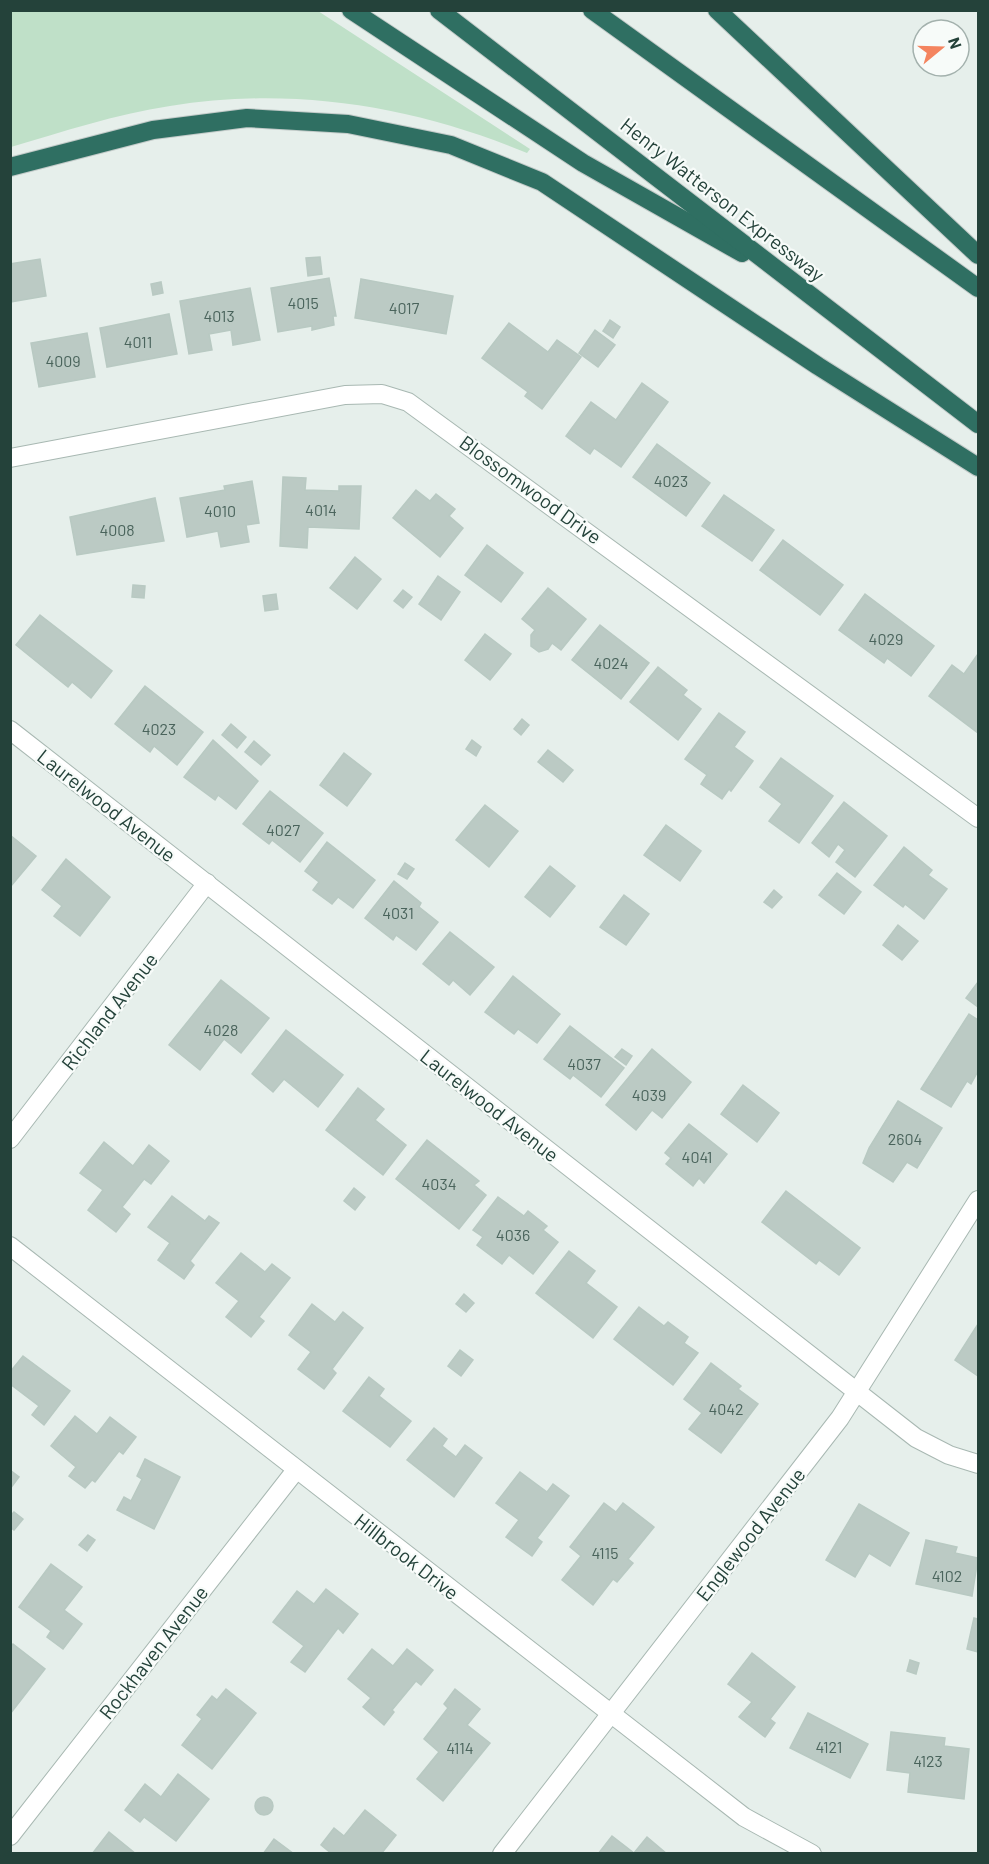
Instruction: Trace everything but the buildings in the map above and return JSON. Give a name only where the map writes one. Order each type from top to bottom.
[{"type":"highway","points":[[351,10],[583,163],[799,286]]},
{"type":"highway","name":"Henry Watterson Expressway","points":[[439,10],[978,424]]},
{"type":"highway","points":[[592,10],[978,288]]},
{"type":"highway","points":[[717,10],[978,255]]},
{"type":"highway","points":[[10,167],[153,130],[247,118],[348,124],[451,144],[542,182],[818,366],[978,467]]},
{"type":"street","name":"Blossomwood Drive","points":[[10,458],[345,395],[382,394],[408,402],[978,818]]},
{"type":"street","name":"Laurelwood Avenue","points":[[10,730],[916,1438],[949,1455],[978,1464]]},
{"type":"street","name":"Richland Avenue","points":[[10,1139],[207,883]]},
{"type":"street","name":"Englewood Avenue","points":[[502,1854],[840,1418],[978,1200]]},
{"type":"street","name":"Hillbrook Drive","points":[[10,1246],[744,1817],[812,1854]]},
{"type":"street","name":"Rockhaven Avenue","points":[[10,1836],[296,1470]]},
{"type":"green space","points":[[11,11],[318,11],[530,149],[527,153],[441,123],[397,112],[352,104],[261,98],[216,100],[150,109],[11,147]]}]
